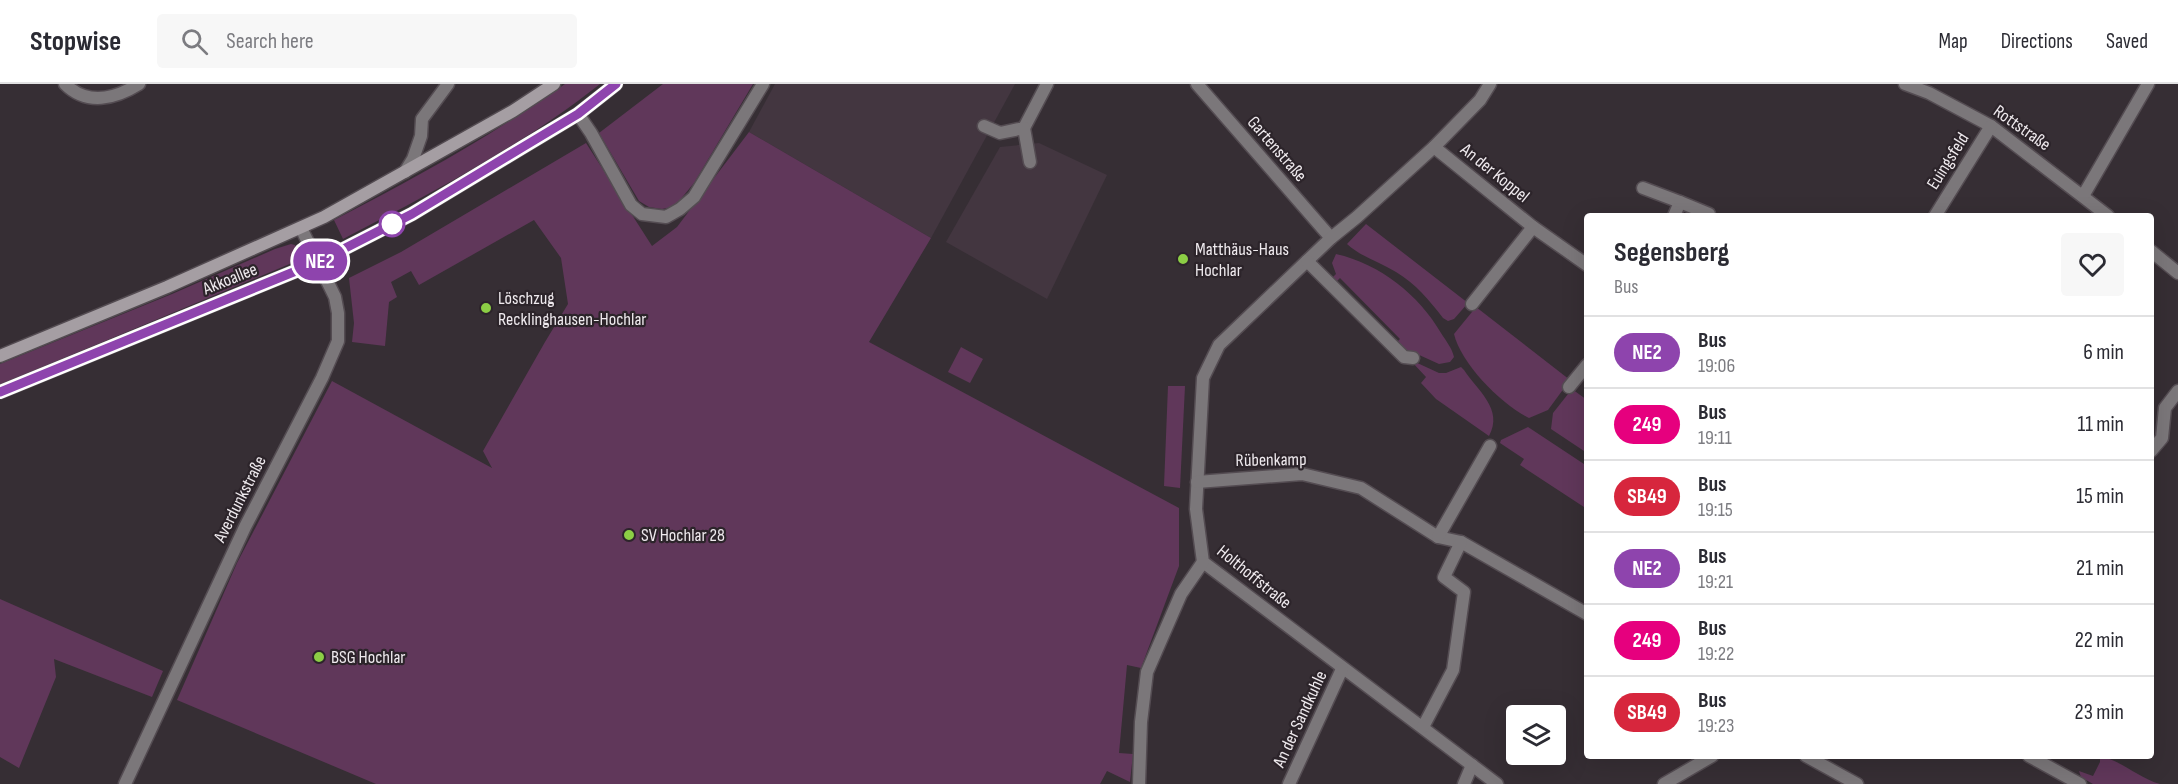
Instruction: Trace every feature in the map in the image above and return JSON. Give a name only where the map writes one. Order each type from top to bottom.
[{"type":"main road","name":"Akkoallee","points":[[0,356],[167,287],[324,217],[513,111],[554,84]]},
{"type":"main road","name":"Akkoallee","points":[[0,392],[318,262],[412,214],[578,114],[616,84]]},
{"type":"street","points":[[65,84],[87,98],[100,99],[139,84]]},
{"type":"street","points":[[405,172],[413,159],[421,136],[422,118],[448,84]]},
{"type":"street","points":[[578,114],[631,205],[642,214],[666,217],[694,197],[763,84]]},
{"type":"street","points":[[1030,162],[1024,128],[1047,84]]},
{"type":"street","name":"Gartenstraße","points":[[1197,84],[1331,237]]},
{"type":"street","name":"Holthoffstraße","points":[[1490,84],[1480,100],[1434,147],[1357,217],[1331,237],[1220,345],[1203,378],[1196,519],[1203,562],[1497,784]]},
{"type":"street","name":"Rottstraße","points":[[1905,84],[1929,93],[1991,126],[2104,213]]},
{"type":"street","points":[[2083,196],[2148,84]]},
{"type":"street","points":[[984,126],[1000,133],[1024,128]]},
{"type":"street","name":"Euingsfeld","points":[[1937,213],[1991,126]]},
{"type":"street","name":"An der Koppel","points":[[1434,147],[1533,227],[1584,263]]},
{"type":"street","points":[[1643,188],[1707,213]]},
{"type":"street","points":[[1675,213],[1680,202]]},
{"type":"street","name":"An der Koppel","points":[[1472,304],[1533,227]]},
{"type":"street","name":"Averdunkstraße","points":[[125,784],[245,527],[338,341],[338,313],[335,297],[301,228]]},
{"type":"street","points":[[2154,253],[2178,273]]},
{"type":"street","points":[[1307,261],[1404,357],[1413,358]]},
{"type":"street","points":[[1569,387],[1584,369]]},
{"type":"street","points":[[2154,447],[2162,438],[2164,408],[2178,391]]},
{"type":"street","points":[[1438,537],[1490,446]]},
{"type":"street","name":"Rübenkamp","points":[[1197,482],[1302,474],[1361,488],[1438,537],[1461,542],[1584,612]]},
{"type":"street","points":[[1423,727],[1453,670],[1464,591],[1444,578],[1461,542]]},
{"type":"street","points":[[1139,784],[1141,722],[1147,672],[1181,594],[1203,562]]},
{"type":"street","name":"An der Sandkuhle","points":[[1289,784],[1342,669]]},
{"type":"street","points":[[1664,784],[1707,759]]},
{"type":"street","points":[[1811,759],[1857,784]]},
{"type":"street","points":[[2034,759],[2080,784]]},
{"type":"street","points":[[1464,784],[1472,765]]},
{"type":"shaded area","points":[[565,84],[600,84],[508,148],[343,239],[334,220],[452,156]]},
{"type":"shaded area","points":[[663,84],[753,84],[694,183],[672,207],[662,209],[649,207],[639,201],[599,133]]},
{"type":"shaded area","points":[[775,84],[1015,84],[931,238],[749,132]]},
{"type":"shaded area","points":[[749,132],[931,238],[869,342],[1179,508],[1179,566],[1141,668],[1127,665],[1119,753],[1133,754],[1130,782],[1107,771],[1100,784],[376,784],[177,700],[237,563],[332,381],[492,468],[483,451],[568,304],[561,258],[534,220],[419,285],[411,271],[391,282],[397,297],[389,302],[385,346],[352,342],[354,323],[349,278],[401,252],[586,143],[652,246],[677,227]]},
{"type":"shaded area","points":[[1039,143],[1107,175],[1047,299],[946,242],[1000,147]]},
{"type":"shaded area","points":[[1366,224],[1468,303],[1454,319],[1448,321],[1443,318],[1410,282],[1347,244]]},
{"type":"shaded area","points":[[291,244],[295,245],[298,251],[297,260],[292,263],[0,385],[0,364]]},
{"type":"shaded area","points":[[1336,254],[1383,273],[1410,294],[1432,319],[1449,345],[1454,357],[1450,362],[1439,364],[1417,354],[1407,355],[1396,343],[1400,339],[1340,278],[1335,283],[1331,279],[1336,274],[1332,263]]},
{"type":"shaded area","points":[[1476,307],[1570,380],[1548,410],[1529,418],[1518,412],[1495,394],[1465,358],[1454,334]]},
{"type":"shaded area","points":[[961,347],[983,359],[970,383],[948,372]]},
{"type":"shaded area","points":[[1413,361],[1439,373],[1446,373],[1461,367],[1487,400],[1491,409],[1493,426],[1489,436],[1436,399],[1421,383],[1426,377]]},
{"type":"shaded area","points":[[1168,386],[1185,386],[1180,488],[1164,486]]},
{"type":"shaded area","points":[[1572,389],[1584,398],[1584,451],[1551,429],[1553,413]]},
{"type":"shaded area","points":[[1528,427],[1584,464],[1584,507],[1520,465],[1524,459],[1500,443],[1501,440]]},
{"type":"shaded area","points":[[0,599],[163,671],[152,697],[54,659],[56,677],[19,768],[0,757]]},
{"type":"shaded area","points":[[2100,759],[2111,760],[2160,784],[2093,784],[2081,777],[2079,771],[2093,776]]},
{"type":"bus line","name":"NE2","points":[[0,392],[342,251],[412,214],[578,114],[616,84]]},
{"type":"place","name":"Matthäus-Haus Hochlar","points":[[1183,259]]},
{"type":"place","name":"Löschzug Recklinghausen-Hochlar","points":[[486,308]]},
{"type":"place","name":"SV Hochlar 28","points":[[629,535]]},
{"type":"place","name":"BSG Hochlar","points":[[319,657]]}]
